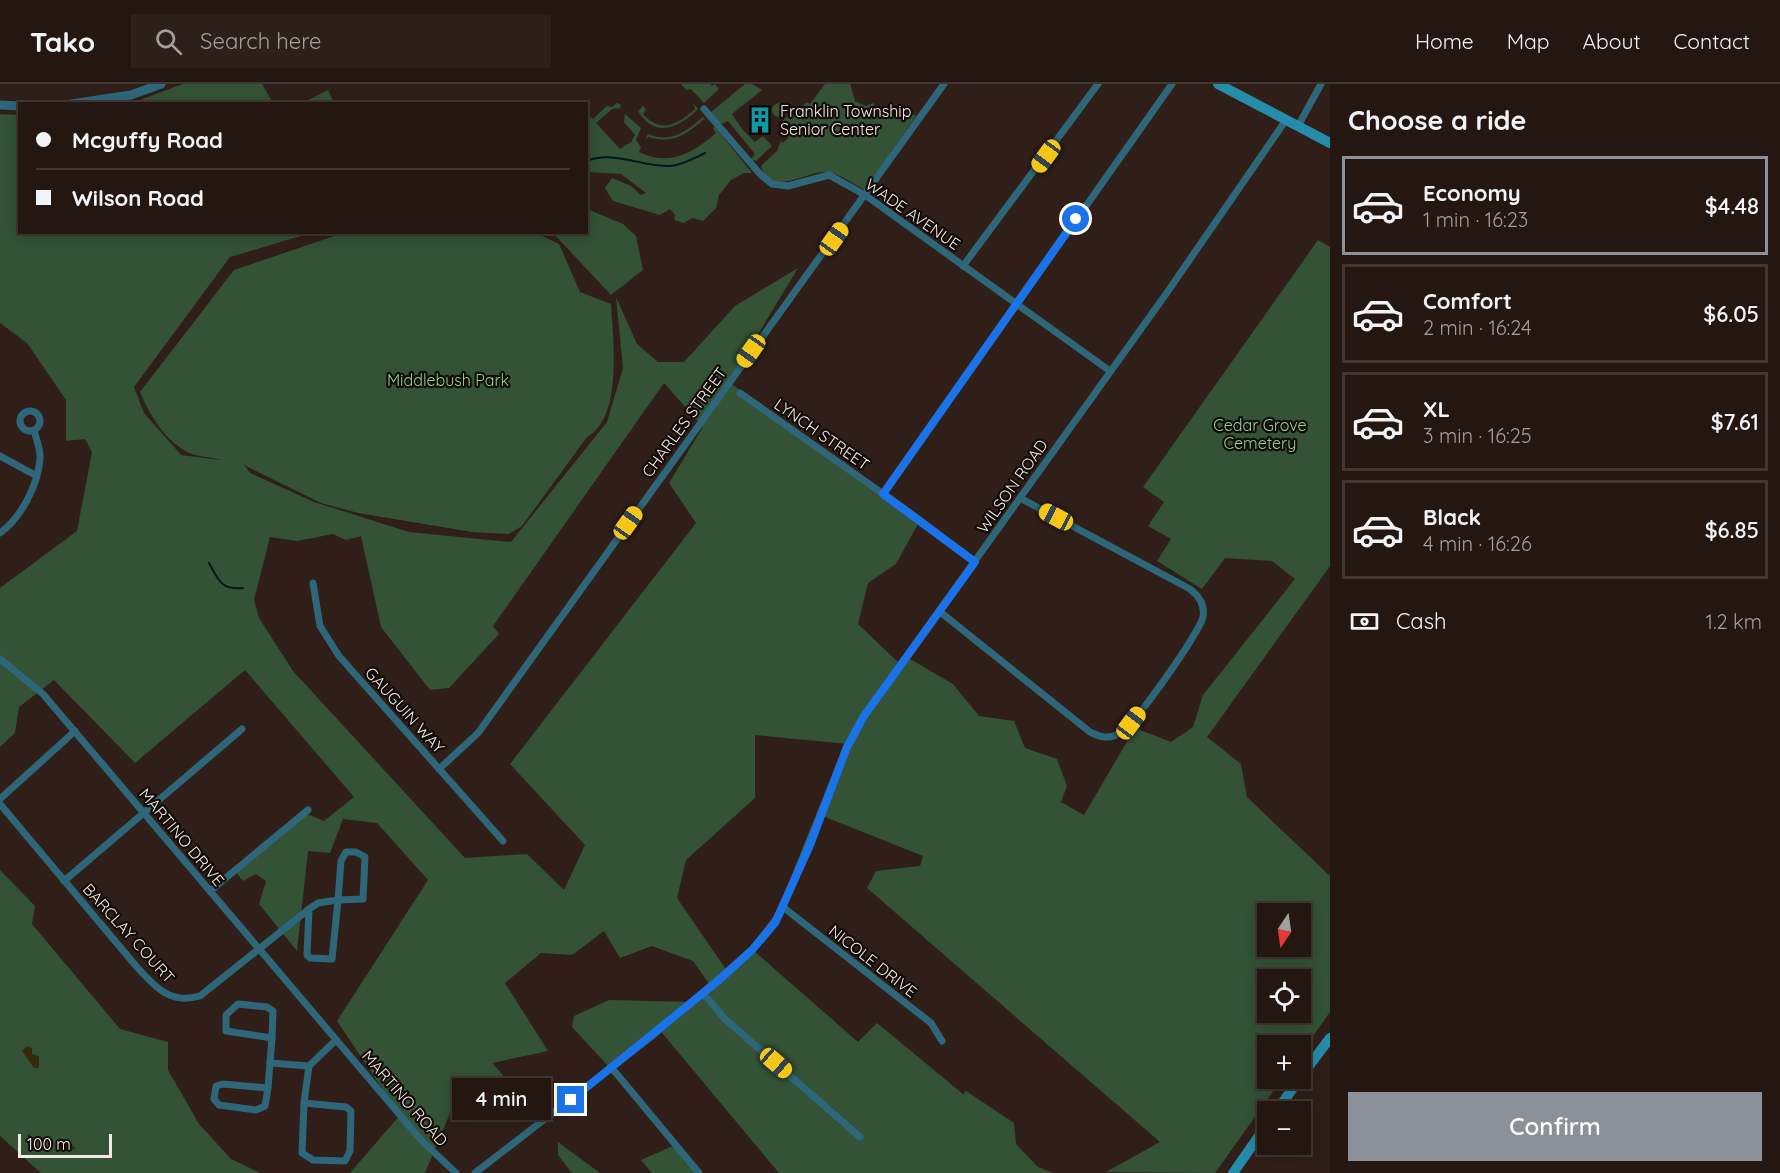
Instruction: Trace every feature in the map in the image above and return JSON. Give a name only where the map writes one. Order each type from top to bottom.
[{"type":"main road","points":[[1218,84],[1330,142]]},
{"type":"main road","points":[[1311,1063],[1330,1038]]},
{"type":"main road","points":[[1233,1173],[1257,1139]]},
{"type":"street","points":[[84,102],[130,95],[161,84]]},
{"type":"street","name":"CHARLES STREET","points":[[439,769],[478,733],[944,84]]},
{"type":"street","points":[[963,266],[1098,84]]},
{"type":"street","points":[[883,494],[1172,84]]},
{"type":"street","points":[[1298,126],[1320,84]]},
{"type":"street","points":[[0,105],[18,106]]},
{"type":"street","name":"WADE AVENUE","points":[[704,109],[760,174],[772,184],[788,186],[829,175],[865,195],[1110,371]]},
{"type":"street","name":"WILSON ROAD","points":[[476,1173],[703,993],[752,950],[775,923],[847,747],[864,716],[1286,120]]},
{"type":"street","name":"LYNCH STREET","points":[[740,393],[975,562]]},
{"type":"street","points":[[0,533],[22,512],[35,476],[40,456],[34,430]]},
{"type":"street","points":[[0,456],[35,476]]},
{"type":"street","points":[[939,611],[1052,703],[1090,732],[1102,737],[1110,737],[1124,730],[1163,680],[1199,629],[1203,615],[1200,600],[1190,589],[1020,498]]},
{"type":"street","name":"GAUGUIN WAY","points":[[313,583],[320,626],[339,656],[503,841]]},
{"type":"street","name":"MARTINO DRIVE","points":[[0,658],[43,694],[336,1040]]},
{"type":"street","points":[[64,881],[242,729]]},
{"type":"street","points":[[0,799],[75,731]]},
{"type":"street","name":"BARCLAY COURT","points":[[0,804],[158,990],[168,996],[182,999],[200,996],[309,909]]},
{"type":"street","points":[[210,891],[308,810]]},
{"type":"street","points":[[338,900],[318,903],[309,909],[307,955],[310,958],[330,960],[334,956],[338,900],[342,855],[346,852],[362,854],[366,867],[363,899],[338,900]]},
{"type":"street","name":"NICOLE DRIVE","points":[[783,907],[931,1023],[942,1041]]},
{"type":"street","points":[[703,993],[725,1019],[861,1137]]},
{"type":"street","points":[[268,1088],[223,1084],[216,1086],[214,1099],[219,1105],[256,1110],[265,1106],[268,1088],[272,1038],[273,1011],[267,1007],[238,1004],[228,1011],[226,1031],[272,1038]]},
{"type":"street","points":[[304,1103],[346,1107],[351,1111],[350,1151],[345,1161],[313,1160],[302,1153],[304,1103],[309,1066],[336,1040]]},
{"type":"street","name":"MARTINO ROAD","points":[[336,1040],[422,1141],[456,1173]]},
{"type":"street","points":[[270,1063],[309,1066]]},
{"type":"street","points":[[612,1067],[699,1173]]},
{"type":"green space","points":[[183,84],[262,84],[272,102],[135,102]]},
{"type":"green space","points":[[681,84],[710,84],[712,86],[715,84],[719,89],[704,103],[691,89],[686,90]]},
{"type":"green space","points":[[745,84],[752,84],[762,90],[732,114],[755,142],[763,136],[772,146],[756,161],[751,159],[755,154],[728,121],[721,124],[711,112]]},
{"type":"green space","points":[[825,84],[850,84],[855,101],[866,106],[873,103],[883,116],[901,116],[909,111],[916,116],[865,190],[842,177],[827,172],[790,181],[772,181],[766,176],[761,166],[777,151],[781,141],[783,143],[788,138],[789,131],[782,122],[790,113],[796,116],[806,102],[810,104]]},
{"type":"green space","points":[[328,90],[334,102],[305,102]]},
{"type":"green space","points":[[617,103],[621,105],[620,108],[612,109],[596,123],[620,149],[631,142],[635,135],[624,122],[625,114],[641,128],[636,140],[641,147],[639,152],[660,158],[680,156],[698,147],[716,133],[713,128],[715,127],[752,173],[744,173],[731,180],[719,195],[716,208],[703,221],[692,218],[684,223],[674,220],[675,215],[670,209],[660,215],[613,201],[605,188],[612,178],[631,186],[641,195],[646,193],[621,174],[588,172],[588,119],[590,116],[593,119],[607,106],[612,107]]},
{"type":"green space","points":[[693,103],[698,109],[691,116],[667,128],[652,125],[638,111],[643,106],[646,109],[643,114],[650,120],[656,124],[669,125],[695,109]]},
{"type":"green space","points":[[779,103],[784,105],[786,110],[784,115],[779,117],[774,115],[772,110],[774,105]]},
{"type":"green space","points":[[0,114],[18,115],[18,234],[308,234],[230,257],[134,387],[144,413],[181,455],[220,460],[192,454],[175,443],[154,420],[140,392],[234,270],[340,234],[538,234],[559,244],[580,292],[611,304],[614,357],[611,396],[606,413],[598,427],[587,437],[522,526],[509,534],[472,532],[358,513],[321,503],[244,465],[250,473],[314,502],[409,532],[511,542],[607,422],[623,368],[616,297],[637,344],[658,362],[684,362],[735,306],[798,268],[729,382],[918,524],[896,564],[868,583],[858,624],[899,663],[905,656],[953,684],[979,716],[1014,721],[1025,748],[1057,759],[1067,786],[1061,802],[1084,815],[1135,728],[1171,742],[1193,727],[1203,695],[1295,579],[1272,561],[1225,558],[1202,589],[1157,561],[1171,539],[1148,526],[1164,502],[1143,487],[1318,240],[1330,247],[1330,566],[1207,737],[1241,764],[1247,797],[1330,876],[1330,1012],[1311,1039],[1311,1035],[1257,1035],[1257,1089],[1275,1089],[1266,1101],[1257,1101],[1257,1114],[1215,1173],[1106,1172],[1160,1142],[867,888],[876,871],[920,866],[923,856],[820,815],[848,744],[755,735],[755,798],[686,860],[677,898],[727,971],[753,950],[858,1042],[877,1023],[963,1094],[966,1091],[1014,1123],[1016,1144],[1038,1167],[1053,1173],[779,1173],[658,1028],[610,1068],[572,1027],[574,1016],[609,1000],[689,1002],[710,985],[693,961],[652,946],[620,958],[604,931],[572,955],[541,953],[505,983],[548,1051],[492,1063],[503,1075],[450,1113],[425,1173],[350,1173],[400,1115],[337,1021],[428,880],[377,823],[343,819],[330,853],[308,851],[297,951],[259,904],[266,881],[256,874],[243,881],[234,870],[302,812],[324,821],[354,797],[245,670],[135,763],[54,680],[19,707],[15,733],[0,747],[0,588],[77,531],[92,452],[85,439],[66,441],[66,400],[27,343],[0,323]],"holes":[[[664,383],[703,427],[669,483],[696,523],[510,764],[585,845],[564,890],[527,854],[465,858],[293,671],[259,618],[254,600],[270,537],[297,541],[333,534],[346,540],[361,536],[381,627],[430,690],[449,688],[499,634],[493,626]]]},
{"type":"green space","points":[[703,117],[708,123],[704,119],[679,137],[657,139],[648,137],[645,140],[648,134],[664,138],[678,135]]},
{"type":"green space","points":[[588,209],[623,224],[636,236],[643,270],[611,295],[554,234],[588,234]]},
{"type":"green space","points":[[0,870],[35,906],[32,924],[120,1029],[168,1042],[168,1070],[199,1124],[231,1159],[260,1173],[41,1173],[0,1136]]},
{"type":"green space","points":[[558,1142],[600,1173],[572,1173],[558,1155]]},
{"type":"green space","points":[[675,1145],[697,1173],[652,1173],[641,1160]]},
{"type":"sand","points":[[27,1046],[32,1048],[32,1054],[39,1056],[39,1068],[34,1068],[22,1051]]},
{"type":"sand","points":[[59,1138],[67,1140],[76,1149],[62,1152],[56,1141]]},
{"type":"waterway","points":[[588,160],[607,157],[670,166],[684,163],[705,153]]},
{"type":"waterway","points":[[209,563],[221,583],[229,587],[243,588]]},
{"type":"place","name":"Franklin Township Senior Center","points":[[760,120]]},
{"type":"route","points":[[571,1100],[718,981],[752,950],[775,923],[810,845],[847,747],[864,716],[975,562],[883,494],[1076,219]]},
{"type":"park label","name":"Middlebush Park","points":[[448,380]]},
{"type":"park label","name":"Cedar Grove Cemetery","points":[[1260,434]]}]
